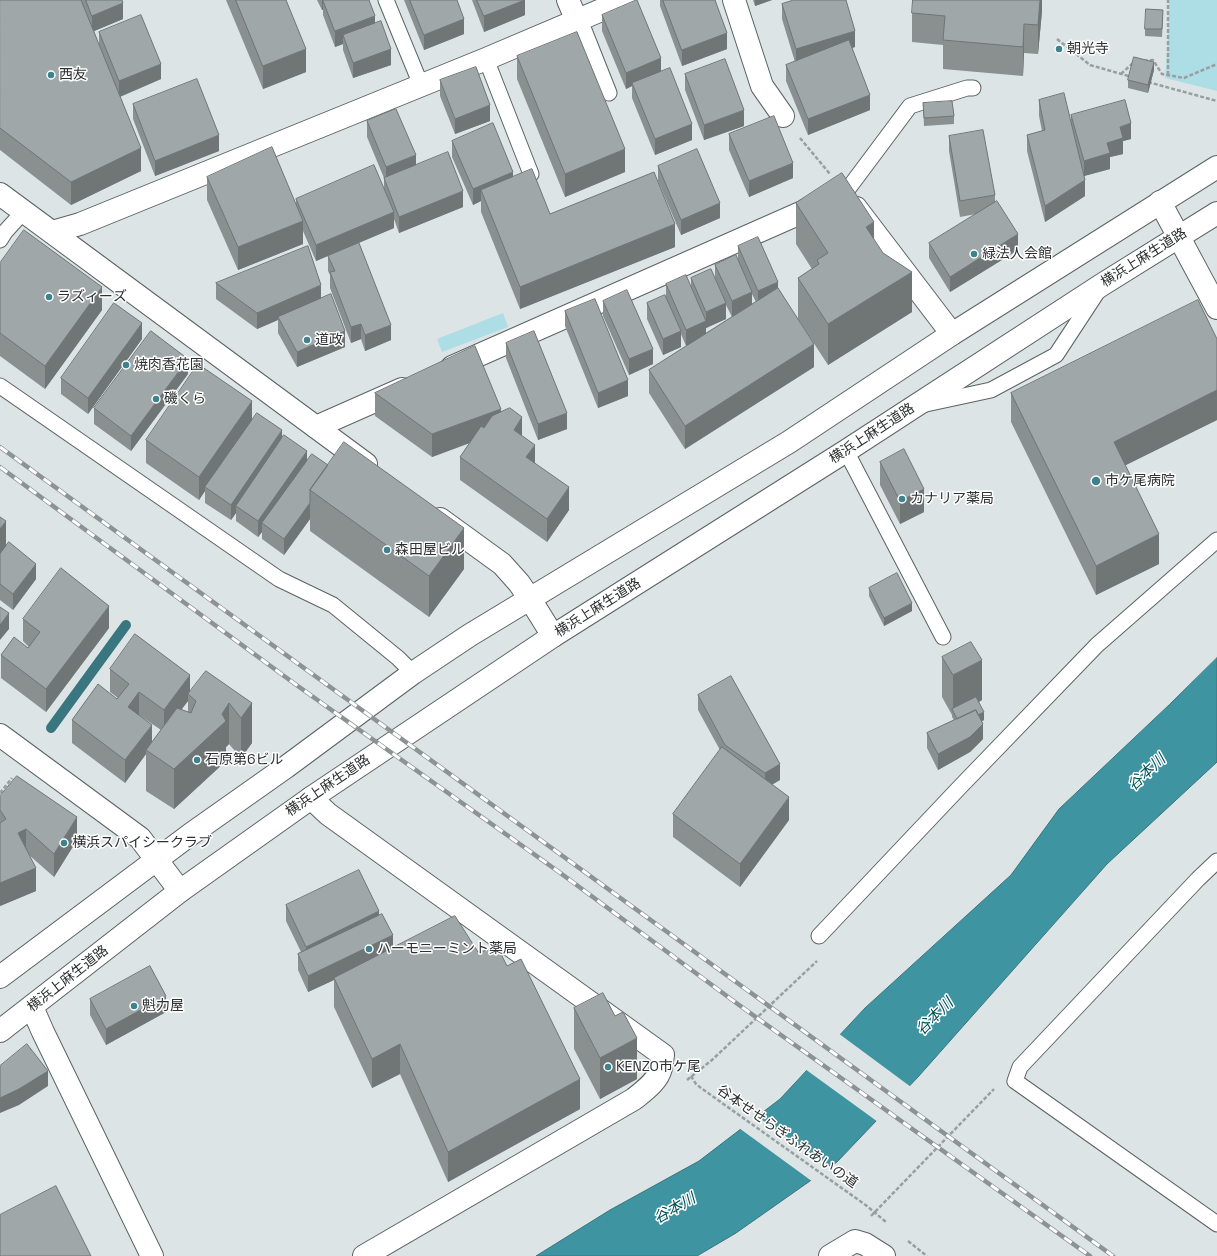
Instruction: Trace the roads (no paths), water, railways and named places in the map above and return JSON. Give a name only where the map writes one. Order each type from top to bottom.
[{"type":"street","points":[[568,0],[578,20]]},
{"type":"street","points":[[52,232],[80,224],[486,59],[625,0]]},
{"type":"street","points":[[734,0],[762,86],[783,116]]},
{"type":"street","points":[[0,977],[191,834],[286,767],[413,673],[470,635],[789,442],[952,334],[1217,167]]},
{"type":"street","points":[[316,427],[845,193],[952,334]]},
{"type":"street","points":[[0,194],[384,477]]},
{"type":"street","points":[[1160,202],[1217,308]]},
{"type":"street","name":"横浜上麻生道路","points":[[0,1032],[180,891],[311,798],[553,636],[846,451],[1103,284],[1217,213]]},
{"type":"street","points":[[428,509],[502,564],[519,583],[553,636]]},
{"type":"street","points":[[0,734],[140,838],[180,891]]},
{"type":"street","points":[[311,798],[328,814],[663,1055],[661,1069],[657,1077],[647,1090],[634,1100],[364,1256]]},
{"type":"street","points":[[32,1007],[152,1256]]},
{"type":"street","points":[[830,1256],[855,1241],[865,1244],[884,1256]]},
{"type":"lane","points":[[386,0],[421,85]]},
{"type":"lane","points":[[578,20],[609,93]]},
{"type":"lane","points":[[486,59],[531,174]]},
{"type":"lane","points":[[845,193],[910,106],[966,88],[973,88]]},
{"type":"lane","points":[[0,240],[5,232],[24,211]]},
{"type":"lane","points":[[916,406],[991,390],[1056,355],[1103,284]]},
{"type":"lane","points":[[0,386],[279,579],[333,605],[398,658],[413,673]]},
{"type":"lane","points":[[846,451],[944,637]]},
{"type":"lane","points":[[819,936],[1097,645],[1217,540]]},
{"type":"lane","points":[[1217,861],[1198,879],[1020,1067],[1016,1081],[1217,1224]]},
{"type":"water","name":"谷本川","points":[[1217,658],[1217,762],[1107,864],[918,1077],[837,1162],[736,1233],[697,1256],[536,1256],[610,1210],[699,1161],[780,1099],[865,1008],[1011,875],[1059,809]]},
{"type":"waterway","points":[[51,728],[126,625]]},
{"type":"railway","points":[[0,447],[1113,1256]]},
{"type":"railway","points":[[0,467],[295,684],[559,872],[739,1005],[1090,1256]]},
{"type":"place","name":"朝光寺","points":[[1059,49]]},
{"type":"place","name":"西友","points":[[51,75]]},
{"type":"place","name":"緑法人会館","points":[[974,254]]},
{"type":"place","name":"ラズィーズ","points":[[49,297]]},
{"type":"place","name":"道政","points":[[307,340]]},
{"type":"place","name":"焼肉香花園","points":[[126,365]]},
{"type":"place","name":"磯くら","points":[[156,399]]},
{"type":"place","name":"市ケ尾病院","points":[[1096,481]]},
{"type":"place","name":"カナリア薬局","points":[[902,499]]},
{"type":"place","name":"森田屋ビル","points":[[387,550]]},
{"type":"place","name":"石原第6ビル","points":[[197,760]]},
{"type":"place","name":"横浜スパイシークラブ","points":[[64,843]]},
{"type":"place","name":"ハーモニーミント薬局","points":[[369,949]]},
{"type":"place","name":"魁力屋","points":[[134,1006]]},
{"type":"place","name":"KENZO市ケ尾","points":[[608,1067]]}]
